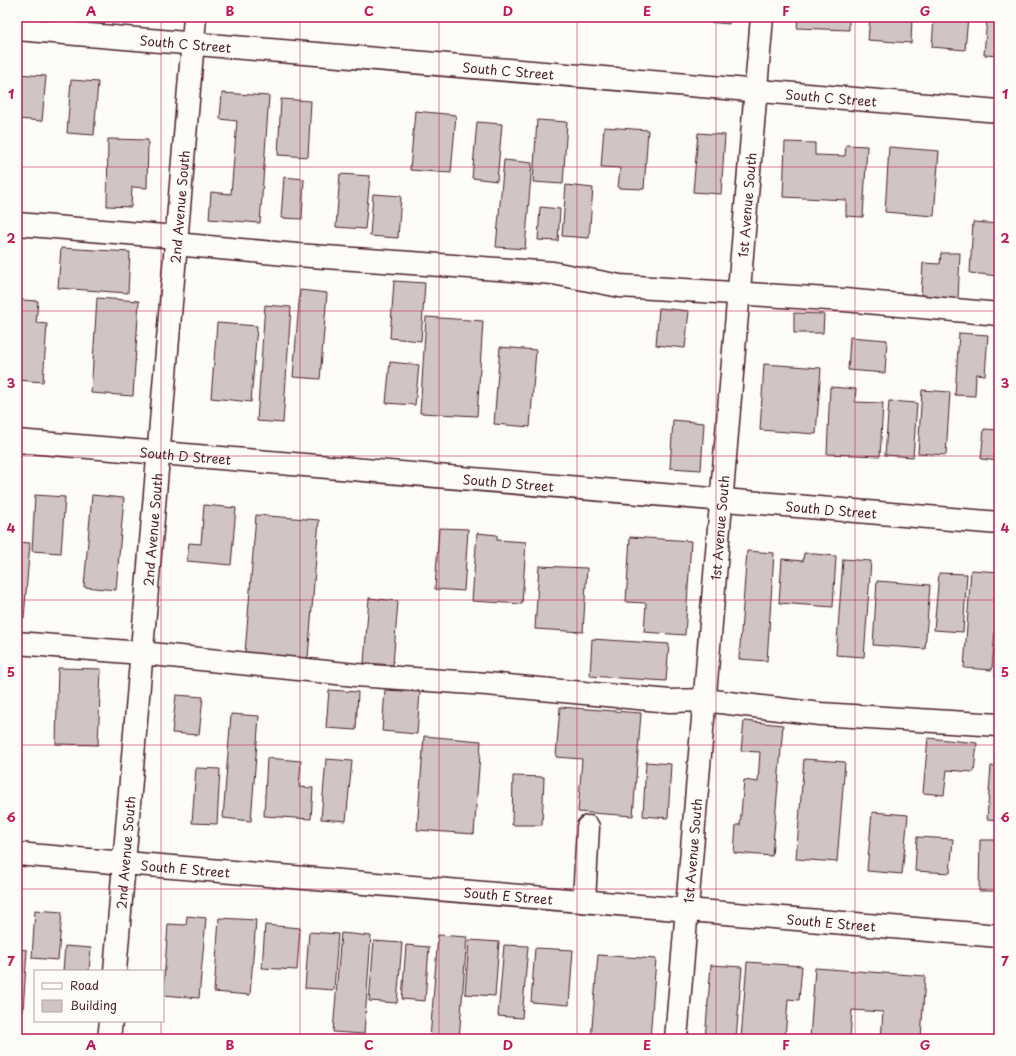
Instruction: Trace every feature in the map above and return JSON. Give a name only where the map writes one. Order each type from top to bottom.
[{"type":"street","name":"2nd Avenue South","points":[[115,970],[194,17]]},
{"type":"street","name":"1st Avenue South","points":[[676,1039],[762,17]]},
{"type":"street","name":"South C Street","points":[[17,29],[999,111]]},
{"type":"street","points":[[17,224],[304,256],[553,273],[620,286],[738,293],[999,314]]},
{"type":"street","name":"South D Street","points":[[17,441],[999,523]]},
{"type":"street","points":[[17,644],[141,653],[356,675],[563,690],[670,701],[704,700],[820,714],[999,725]]},
{"type":"street","points":[[584,901],[588,827]]},
{"type":"street","name":"South E Street","points":[[17,854],[999,936]]},
{"type":"street","points":[[109,1039],[111,1022]]},
{"type":"building","points":[[687,17],[729,17],[729,24],[687,20]]},
{"type":"building","points":[[798,17],[849,17],[849,30],[797,28]]},
{"type":"building","points":[[870,17],[912,17],[911,43],[868,40]]},
{"type":"building","points":[[934,17],[968,17],[965,50],[932,47]]},
{"type":"building","points":[[987,17],[999,17],[999,56],[984,55]]},
{"type":"building","points":[[17,74],[46,76],[42,121],[17,119]]},
{"type":"building","points":[[71,80],[98,82],[94,135],[67,133]]},
{"type":"building","points":[[222,93],[269,96],[260,223],[209,219],[211,192],[231,194],[237,121],[220,119]]},
{"type":"building","points":[[281,99],[311,101],[308,157],[278,155]]},
{"type":"building","points":[[415,111],[456,115],[451,173],[410,170]]},
{"type":"building","points":[[537,120],[567,122],[563,184],[533,182]]},
{"type":"building","points":[[477,122],[502,124],[497,181],[472,178]]},
{"type":"building","points":[[604,127],[648,130],[644,189],[618,188],[620,168],[601,167]]},
{"type":"building","points":[[698,133],[725,135],[721,194],[693,192]]},
{"type":"building","points":[[108,139],[148,140],[147,188],[132,187],[131,207],[107,206]]},
{"type":"building","points":[[785,142],[815,143],[815,155],[845,156],[846,145],[867,146],[863,217],[846,216],[846,200],[783,197]]},
{"type":"building","points":[[889,147],[939,151],[934,216],[885,212]]},
{"type":"building","points":[[504,160],[532,163],[525,249],[496,247]]},
{"type":"building","points":[[340,174],[370,176],[365,229],[336,227]]},
{"type":"building","points":[[284,177],[304,179],[302,219],[281,218]]},
{"type":"building","points":[[566,185],[593,188],[589,238],[562,236]]},
{"type":"building","points":[[373,194],[401,196],[398,238],[370,236]]},
{"type":"building","points":[[540,207],[560,209],[558,241],[538,240]]},
{"type":"building","points":[[973,222],[999,224],[999,276],[970,273]]},
{"type":"building","points":[[61,248],[130,252],[128,293],[58,288]]},
{"type":"building","points":[[941,253],[960,253],[958,299],[921,297],[923,263],[940,264]]},
{"type":"building","points":[[394,281],[425,283],[421,341],[390,338]]},
{"type":"building","points":[[300,290],[327,293],[320,379],[293,377]]},
{"type":"building","points":[[97,298],[139,301],[133,396],[91,393]]},
{"type":"building","points":[[21,300],[38,301],[36,323],[47,324],[43,382],[17,380]]},
{"type":"building","points":[[265,305],[291,307],[283,423],[257,421]]},
{"type":"building","points":[[659,308],[689,311],[685,348],[656,345]]},
{"type":"building","points":[[794,313],[824,314],[823,333],[794,333]]},
{"type":"building","points":[[426,317],[483,321],[477,416],[420,413]]},
{"type":"building","points":[[217,323],[257,326],[251,402],[211,398]]},
{"type":"building","points":[[959,333],[988,335],[985,375],[976,374],[975,396],[955,395]]},
{"type":"building","points":[[850,337],[887,340],[885,373],[848,370]]},
{"type":"building","points":[[500,347],[536,350],[530,427],[494,424]]},
{"type":"building","points":[[390,362],[419,365],[415,405],[386,403]]},
{"type":"building","points":[[764,364],[821,368],[816,434],[760,430]]},
{"type":"building","points":[[830,387],[856,389],[855,402],[883,403],[880,456],[827,454]]},
{"type":"building","points":[[922,390],[950,392],[946,455],[918,453]]},
{"type":"building","points":[[889,401],[917,403],[913,457],[885,455]]},
{"type":"building","points":[[673,420],[704,423],[701,470],[670,468]]},
{"type":"building","points":[[984,429],[999,430],[999,461],[981,459]]},
{"type":"building","points":[[35,495],[65,497],[61,553],[32,551]]},
{"type":"building","points":[[92,495],[124,498],[116,590],[84,587]]},
{"type":"building","points":[[204,505],[236,508],[231,565],[187,561],[189,543],[201,544]]},
{"type":"building","points":[[256,515],[319,520],[308,658],[245,653]]},
{"type":"building","points":[[439,528],[468,529],[464,591],[435,589]]},
{"type":"building","points":[[477,533],[497,535],[497,540],[526,542],[522,604],[472,601]]},
{"type":"building","points":[[630,537],[691,541],[685,635],[644,632],[646,603],[626,602]]},
{"type":"building","points":[[17,542],[30,543],[24,618],[17,617]]},
{"type":"building","points":[[747,551],[774,553],[767,661],[739,659]]},
{"type":"building","points":[[804,553],[836,556],[833,607],[779,603],[782,559],[803,561]]},
{"type":"building","points":[[843,559],[871,561],[864,657],[836,655]]},
{"type":"building","points":[[539,566],[587,568],[583,632],[535,629]]},
{"type":"building","points":[[971,570],[999,572],[992,670],[964,668]]},
{"type":"building","points":[[939,573],[967,574],[963,632],[934,630]]},
{"type":"building","points":[[877,581],[930,585],[925,649],[873,645]]},
{"type":"building","points":[[369,598],[398,601],[393,665],[364,663]]},
{"type":"building","points":[[999,624],[999,676],[995,676]]},
{"type":"building","points":[[592,639],[669,644],[666,681],[590,676]]},
{"type":"building","points":[[58,668],[101,669],[98,745],[56,744]]},
{"type":"building","points":[[329,690],[358,692],[356,730],[326,728]]},
{"type":"building","points":[[385,690],[420,692],[417,734],[382,731]]},
{"type":"building","points":[[176,695],[203,697],[199,735],[172,733]]},
{"type":"building","points":[[560,707],[641,713],[633,816],[578,812],[582,759],[556,757]]},
{"type":"building","points":[[231,714],[259,716],[251,821],[223,818]]},
{"type":"building","points":[[744,721],[783,725],[772,856],[734,853],[736,825],[740,825],[744,780],[758,782],[760,752],[741,751]]},
{"type":"building","points":[[424,736],[481,741],[474,834],[417,830]]},
{"type":"building","points":[[928,738],[977,743],[974,772],[947,770],[944,795],[923,793]]},
{"type":"building","points":[[267,758],[301,761],[299,787],[313,788],[311,819],[264,816]]},
{"type":"building","points":[[326,759],[352,761],[346,821],[321,819]]},
{"type":"building","points":[[804,759],[845,762],[837,862],[796,859]]},
{"type":"building","points":[[646,762],[671,764],[668,818],[643,816]]},
{"type":"building","points":[[991,766],[999,767],[999,820],[987,819]]},
{"type":"building","points":[[196,768],[220,769],[217,824],[192,823]]},
{"type":"building","points":[[513,776],[544,777],[542,825],[512,825]]},
{"type":"building","points":[[872,812],[908,815],[902,874],[867,871]]},
{"type":"building","points":[[917,837],[953,839],[950,873],[915,871]]},
{"type":"building","points":[[980,840],[999,840],[999,891],[979,891]]},
{"type":"building","points":[[35,910],[62,912],[58,960],[32,958]]},
{"type":"building","points":[[187,916],[206,918],[199,998],[164,995],[168,924],[186,925]]},
{"type":"building","points":[[219,918],[256,920],[250,995],[214,992]]},
{"type":"building","points":[[265,925],[300,928],[297,970],[262,968]]},
{"type":"building","points":[[309,932],[338,934],[334,990],[305,988]]},
{"type":"building","points":[[341,933],[371,936],[364,1034],[333,1032]]},
{"type":"building","points":[[438,935],[467,937],[459,1039],[430,1039]]},
{"type":"building","points":[[469,940],[499,942],[495,996],[465,994]]},
{"type":"building","points":[[374,941],[402,943],[397,1003],[369,1001]]},
{"type":"building","points":[[406,945],[429,947],[425,1001],[402,999]]},
{"type":"building","points":[[504,945],[528,946],[522,1018],[498,1016]]},
{"type":"building","points":[[65,946],[91,948],[89,970],[63,970]]},
{"type":"building","points":[[535,948],[573,950],[569,1005],[531,1002]]},
{"type":"building","points":[[17,949],[27,950],[23,1011],[17,1010]]},
{"type":"building","points":[[598,955],[656,959],[650,1039],[591,1039]]},
{"type":"building","points":[[747,962],[802,966],[799,1000],[788,999],[785,1039],[741,1039]]},
{"type":"building","points":[[711,965],[742,967],[736,1039],[705,1039]]},
{"type":"building","points":[[815,968],[925,976],[921,1039],[881,1039],[883,1012],[852,1010],[850,1039],[810,1039]]}]
